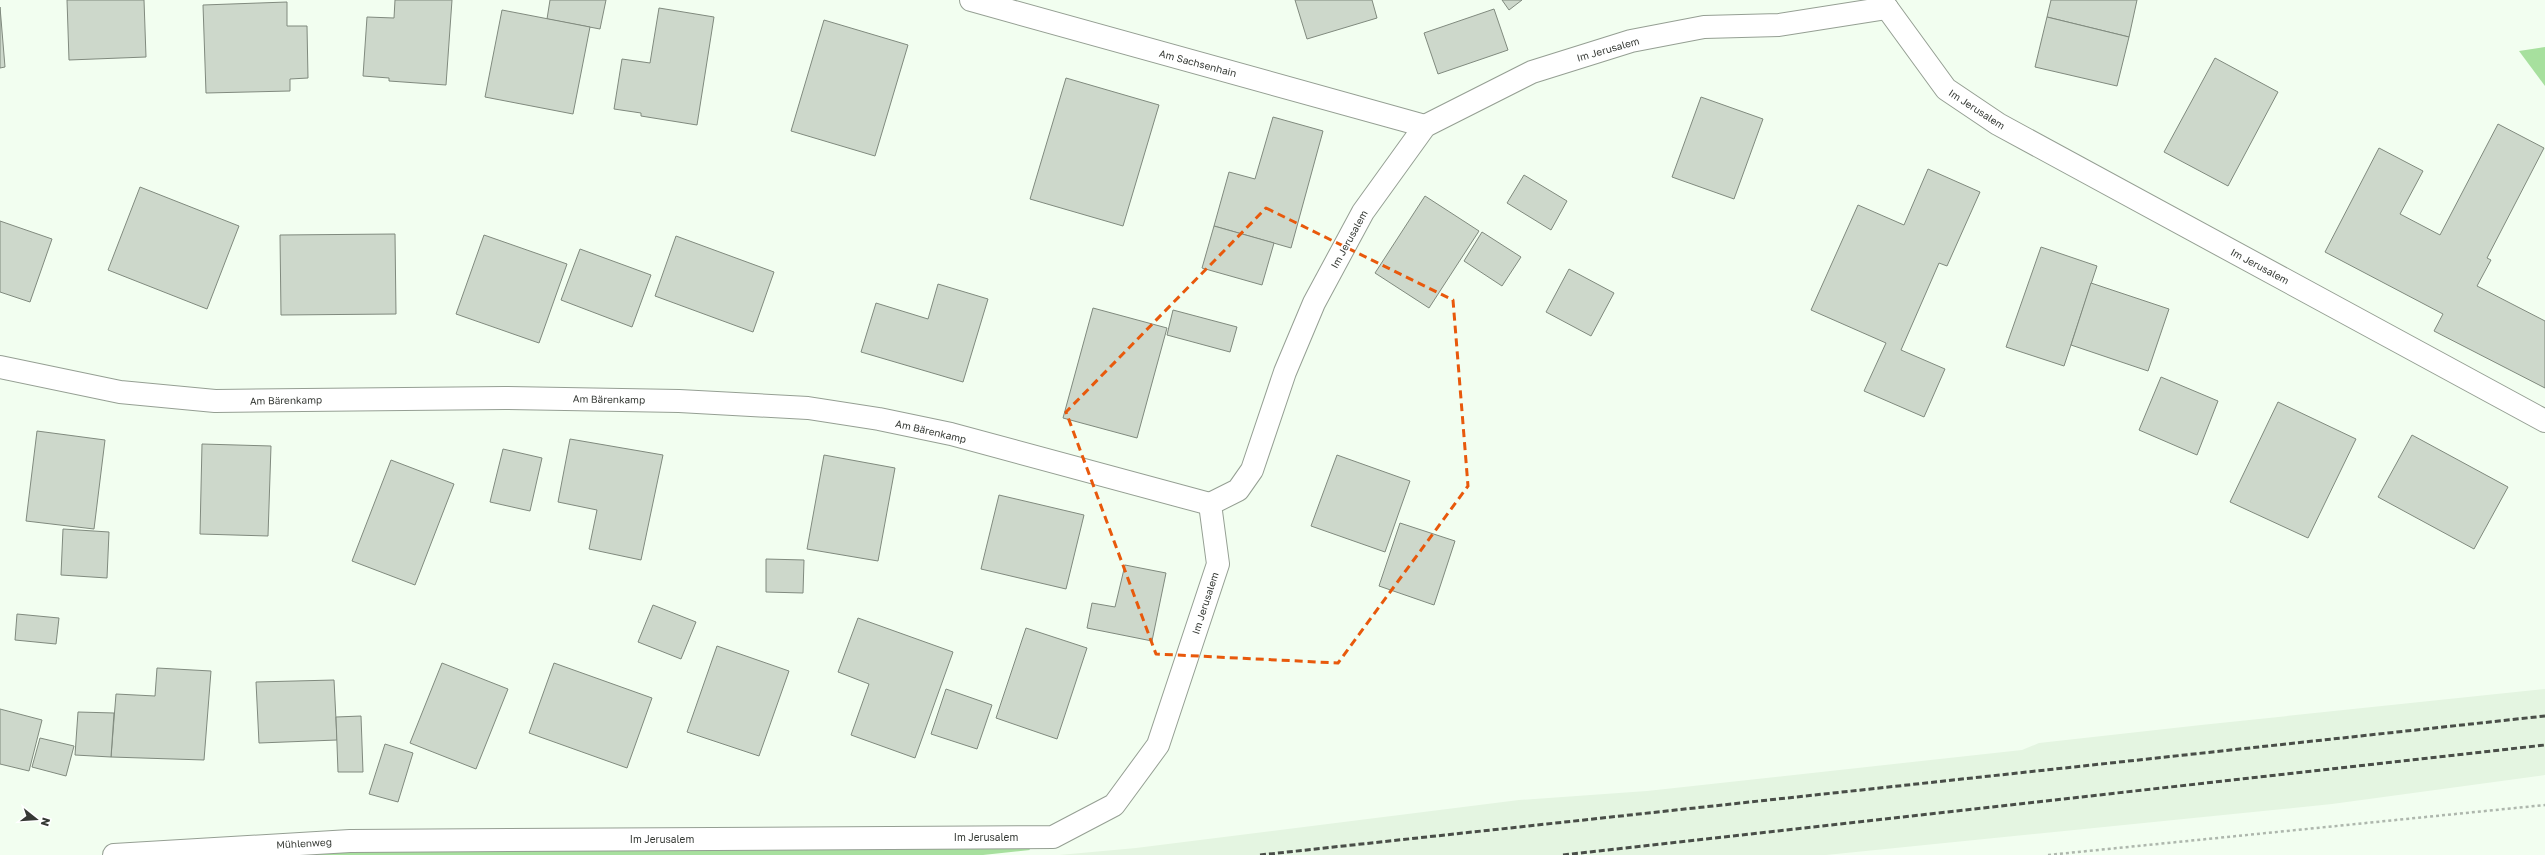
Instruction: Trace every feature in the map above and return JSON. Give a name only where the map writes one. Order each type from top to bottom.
[{"type":"street","name":"Am Sachsenhain","points":[[971,0],[1425,126]]},
{"type":"street","name":"Im Jerusalem","points":[[350,841],[1053,837],[1114,805],[1158,745],[1218,564],[1210,504],[1238,490],[1252,470],[1284,372],[1314,303],[1363,212],[1425,126],[1532,72],[1631,41],[1704,27],[1779,25],[1891,4],[1946,89],[1998,124],[2545,421]]},
{"type":"street","name":"Am Bärenkamp","points":[[0,367],[120,392],[215,401],[505,398],[694,401],[808,408],[879,419],[951,434],[1210,504]]},
{"type":"street","name":"Mühlenweg","points":[[114,855],[350,841]]},
{"type":"path","points":[[2048,855],[2545,805]]},
{"type":"highlighted area","points":[[1266,208],[1453,300],[1468,486],[1338,663],[1156,654],[1066,412]]},
{"type":"shaded area","points":[[2545,689],[2545,775],[2332,804],[1826,855],[1059,855],[1136,848],[1519,800],[1647,791],[2022,750],[2039,743]]},
{"type":"green space","points":[[2545,47],[2545,86],[2519,51]]},
{"type":"green space","points":[[1026,843],[1030,850],[983,855],[252,855],[347,846]]},
{"type":"building","points":[[67,0],[144,0],[146,57],[69,60]]},
{"type":"building","points":[[395,0],[452,0],[446,85],[389,81],[389,78],[363,76],[367,17],[394,18]]},
{"type":"building","points":[[550,0],[606,0],[600,29],[547,19]]},
{"type":"building","points":[[1295,0],[1372,0],[1377,18],[1307,39]]},
{"type":"building","points":[[1502,0],[1522,0],[1509,10]]},
{"type":"building","points":[[2051,0],[2137,0],[2129,37],[2047,17]]},
{"type":"building","points":[[287,2],[287,26],[307,26],[308,78],[290,79],[290,91],[206,93],[203,5]]},
{"type":"building","points":[[0,7],[5,67],[0,68]]},
{"type":"building","points":[[659,8],[714,17],[697,125],[641,116],[641,113],[614,109],[622,59],[650,63]]},
{"type":"building","points":[[1494,9],[1508,50],[1438,74],[1424,33]]},
{"type":"building","points":[[502,10],[590,27],[573,114],[485,97]]},
{"type":"building","points":[[2047,17],[2129,37],[2117,86],[2035,67]]},
{"type":"building","points":[[824,20],[908,45],[875,156],[791,131]]},
{"type":"building","points":[[2215,58],[2278,92],[2228,186],[2164,152]]},
{"type":"building","points":[[1066,78],[1159,105],[1123,226],[1030,199]]},
{"type":"building","points":[[1701,97],[1763,119],[1734,199],[1672,177]]},
{"type":"building","points":[[1273,117],[1323,131],[1291,248],[1214,226],[1229,172],[1255,179]]},
{"type":"building","points":[[2498,124],[2544,148],[2487,258],[2491,260],[2477,286],[2545,321],[2545,388],[2434,331],[2443,314],[2325,252],[2379,148],[2423,171],[2400,214],[2440,235]]},
{"type":"building","points":[[1928,169],[1980,192],[1947,266],[1939,263],[1901,350],[1945,369],[1924,417],[1864,391],[1886,343],[1811,310],[1858,205],[1904,225]]},
{"type":"building","points":[[1524,175],[1567,201],[1551,230],[1507,203]]},
{"type":"building","points":[[140,187],[239,226],[207,309],[108,270]]},
{"type":"building","points":[[1425,196],[1479,231],[1429,308],[1375,273]]},
{"type":"building","points":[[0,221],[52,239],[30,302],[0,292]]},
{"type":"building","points":[[1214,226],[1274,243],[1262,285],[1202,268]]},
{"type":"building","points":[[1482,232],[1521,257],[1502,286],[1464,261]]},
{"type":"building","points":[[395,234],[396,314],[281,315],[280,235]]},
{"type":"building","points":[[484,235],[567,264],[539,343],[456,314]]},
{"type":"building","points":[[676,236],[774,272],[753,332],[655,296]]},
{"type":"building","points":[[2041,247],[2097,266],[2064,366],[2006,347]]},
{"type":"building","points":[[580,249],[651,275],[632,327],[561,300]]},
{"type":"building","points":[[1569,269],[1614,293],[1591,336],[1546,312]]},
{"type":"building","points":[[2091,283],[2169,309],[2148,371],[2071,345]]},
{"type":"building","points":[[938,284],[988,299],[963,382],[861,352],[876,303],[928,319]]},
{"type":"building","points":[[1093,308],[1167,328],[1137,438],[1063,418]]},
{"type":"building","points":[[1173,310],[1237,327],[1230,352],[1167,335]]},
{"type":"building","points":[[2161,377],[2218,401],[2197,455],[2139,430]]},
{"type":"building","points":[[2278,402],[2356,439],[2308,538],[2230,502]]},
{"type":"building","points":[[37,431],[105,440],[94,529],[26,521]]},
{"type":"building","points":[[2412,435],[2508,487],[2474,549],[2378,497]]},
{"type":"building","points":[[570,439],[663,455],[641,560],[589,549],[597,510],[558,502]]},
{"type":"building","points":[[202,444],[271,446],[268,536],[200,534]]},
{"type":"building","points":[[503,449],[542,458],[530,511],[490,502]]},
{"type":"building","points":[[824,455],[895,468],[878,561],[807,549]]},
{"type":"building","points":[[1337,455],[1410,481],[1385,552],[1311,526]]},
{"type":"building","points":[[391,460],[454,484],[415,585],[352,561]]},
{"type":"building","points":[[999,495],[1084,515],[1066,589],[981,569]]},
{"type":"building","points":[[1400,523],[1455,541],[1434,605],[1379,586]]},
{"type":"building","points":[[63,529],[109,532],[107,578],[61,575]]},
{"type":"building","points":[[766,559],[804,560],[803,593],[766,592]]},
{"type":"building","points":[[1125,565],[1166,573],[1152,641],[1087,628],[1092,603],[1115,607]]},
{"type":"building","points":[[653,605],[696,622],[681,659],[638,642]]},
{"type":"building","points":[[17,614],[59,618],[56,644],[15,640]]},
{"type":"building","points":[[858,618],[953,652],[915,758],[851,735],[869,684],[838,672]]},
{"type":"building","points":[[1026,628],[1087,648],[1057,739],[996,718]]},
{"type":"building","points":[[717,646],[789,671],[759,756],[687,732]]},
{"type":"building","points":[[442,663],[508,689],[476,769],[410,743]]},
{"type":"building","points":[[554,663],[652,698],[627,768],[529,733]]},
{"type":"building","points":[[157,668],[211,671],[204,760],[111,757],[116,694],[155,696]]},
{"type":"building","points":[[334,680],[337,740],[259,743],[256,682]]},
{"type":"building","points":[[946,689],[992,705],[977,749],[931,734]]},
{"type":"building","points":[[0,709],[42,720],[29,771],[0,764]]},
{"type":"building","points":[[78,712],[114,713],[111,757],[75,755]]},
{"type":"building","points":[[361,716],[363,772],[338,772],[336,717]]},
{"type":"building","points":[[40,738],[74,746],[66,776],[32,767]]},
{"type":"building","points":[[385,744],[413,753],[398,802],[369,794]]},
{"type":"railway","points":[[1260,855],[2545,716]]},
{"type":"railway","points":[[1563,855],[2545,745]]}]
